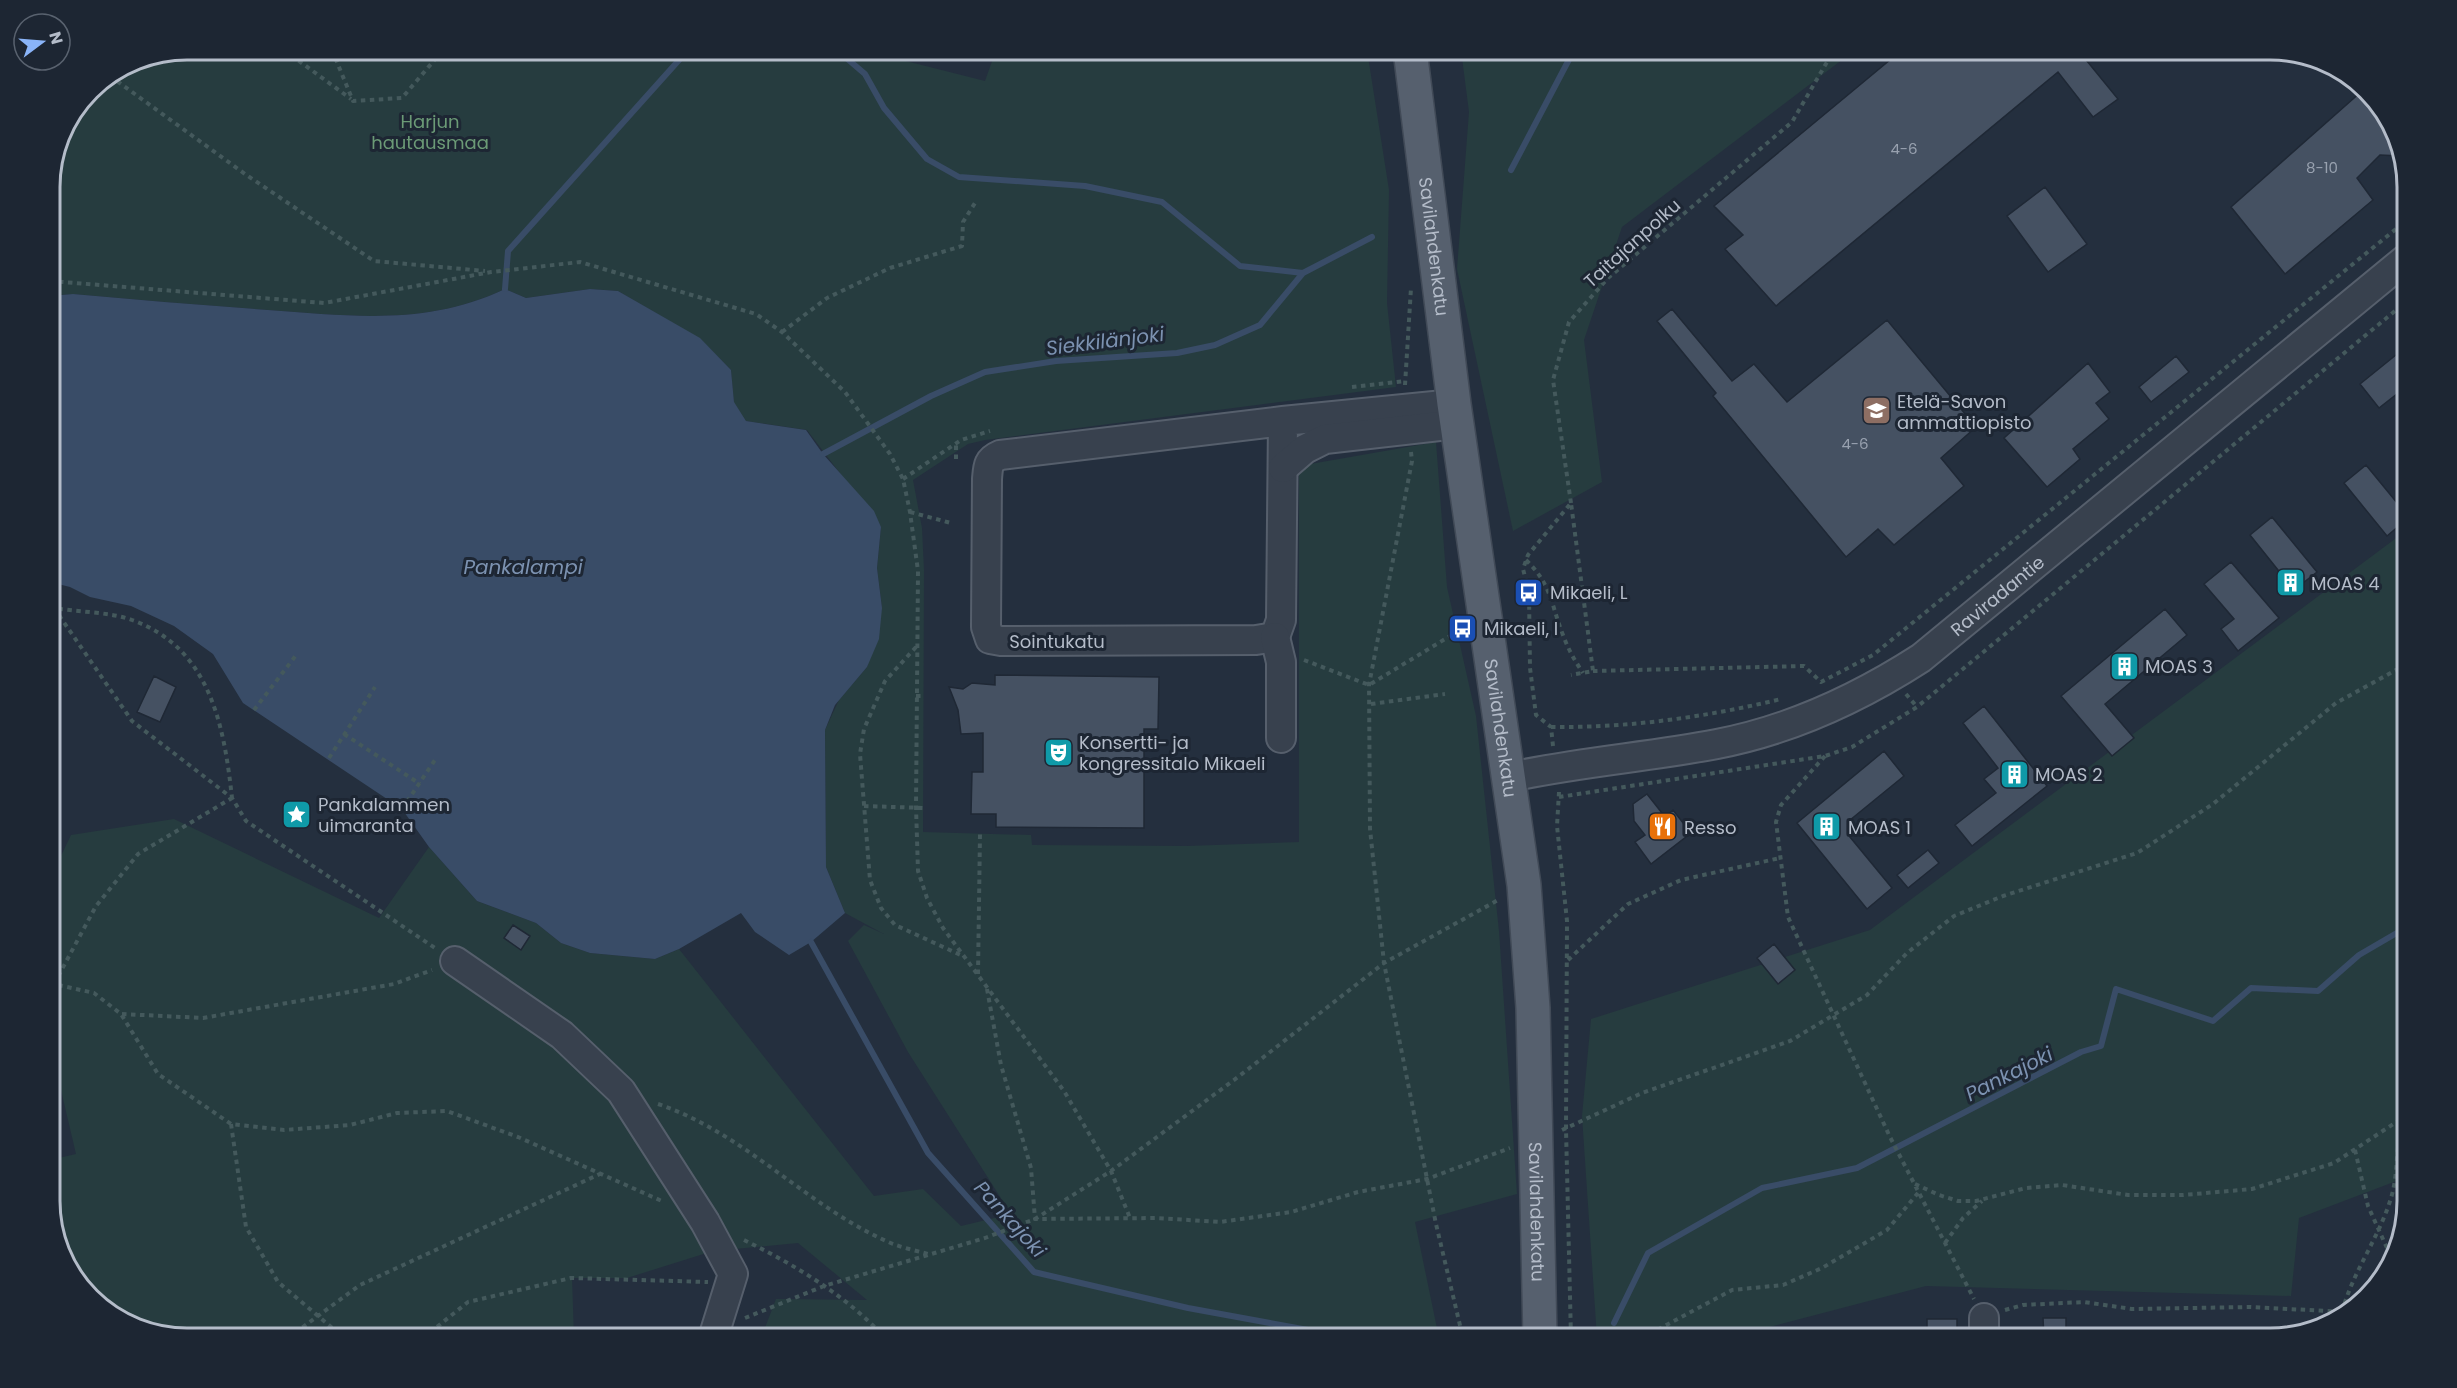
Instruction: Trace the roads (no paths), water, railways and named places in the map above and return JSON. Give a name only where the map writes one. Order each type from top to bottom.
[{"type":"main road","name":"Savilahdenkatu","points":[[1411,60],[1456,414],[1510,777],[1524,885],[1533,1008],[1552,1133],[1555,1298],[1544,1328]]},
{"type":"street","name":"Raviradantie","points":[[1510,777],[1555,767],[1718,744],[1780,728],[1837,706],[1892,677],[1921,658],[2397,266]]},
{"type":"street","name":"Sointukatu","points":[[1275,637],[1248,640],[1001,641],[990,639],[986,627],[988,464],[1000,455],[1283,420],[1408,419],[1456,414]]},
{"type":"street","points":[[1282,468],[1305,449],[1325,439],[1408,419]]},
{"type":"street","points":[[1281,738],[1281,662],[1275,637],[1281,620],[1283,420]]},
{"type":"street","points":[[455,961],[562,1035],[621,1091],[705,1222],[731,1278],[716,1328]]},
{"type":"water","name":"Pankalampi","points":[[505,289],[526,298],[590,289],[618,291],[700,338],[731,370],[734,402],[746,421],[806,430],[823,454],[874,511],[881,527],[877,568],[882,608],[879,639],[867,667],[835,705],[825,730],[826,867],[845,913],[811,942],[789,955],[755,932],[741,913],[679,949],[655,959],[590,953],[561,943],[536,923],[477,901],[429,847],[402,809],[243,703],[213,654],[174,626],[131,606],[90,597],[60,584],[60,295],[73,294],[359,316],[418,313],[447,309],[476,301]]},
{"type":"waterway","points":[[505,289],[508,251],[679,60]]},
{"type":"waterway","points":[[849,60],[865,74],[884,108],[927,159],[959,177],[1085,186],[1162,202],[1240,266],[1303,273]]},
{"type":"waterway","name":"Siekkilänjoki","points":[[1511,170],[1569,60]]},
{"type":"waterway","name":"Siekkilänjoki","points":[[823,454],[931,396],[985,372],[1056,361],[1177,353],[1215,345],[1260,325],[1303,273],[1372,237]]},
{"type":"waterway","name":"Pankajoki","points":[[1614,1323],[1648,1253],[1762,1188],[1857,1168],[2081,1052],[2101,1046],[2116,989],[2213,1021],[2251,988],[2318,991],[2359,955],[2397,933]]},
{"type":"waterway","name":"Pankajoki","points":[[811,942],[928,1153],[1034,1272],[1188,1308],[1297,1328]]},
{"type":"place","name":"Etelä-Savon ammattiopisto","points":[[1876,411]]},
{"type":"place","name":"MOAS 4","points":[[2290,583]]},
{"type":"place","name":"Mikaeli, L","points":[[1529,592]]},
{"type":"place","name":"Mikaeli, I","points":[[1463,628]]},
{"type":"place","name":"MOAS 3","points":[[2124,666]]},
{"type":"place","name":"Konsertti- ja kongressitalo Mikaeli","points":[[1058,752]]},
{"type":"place","name":"MOAS 2","points":[[2014,774]]},
{"type":"place","name":"Pankalammen uimaranta","points":[[297,814]]},
{"type":"place","name":"Resso","points":[[1663,827]]},
{"type":"place","name":"MOAS 1","points":[[1827,827]]},
{"type":"park label","name":"Harjun hautausmaa","points":[[430,131]]}]
